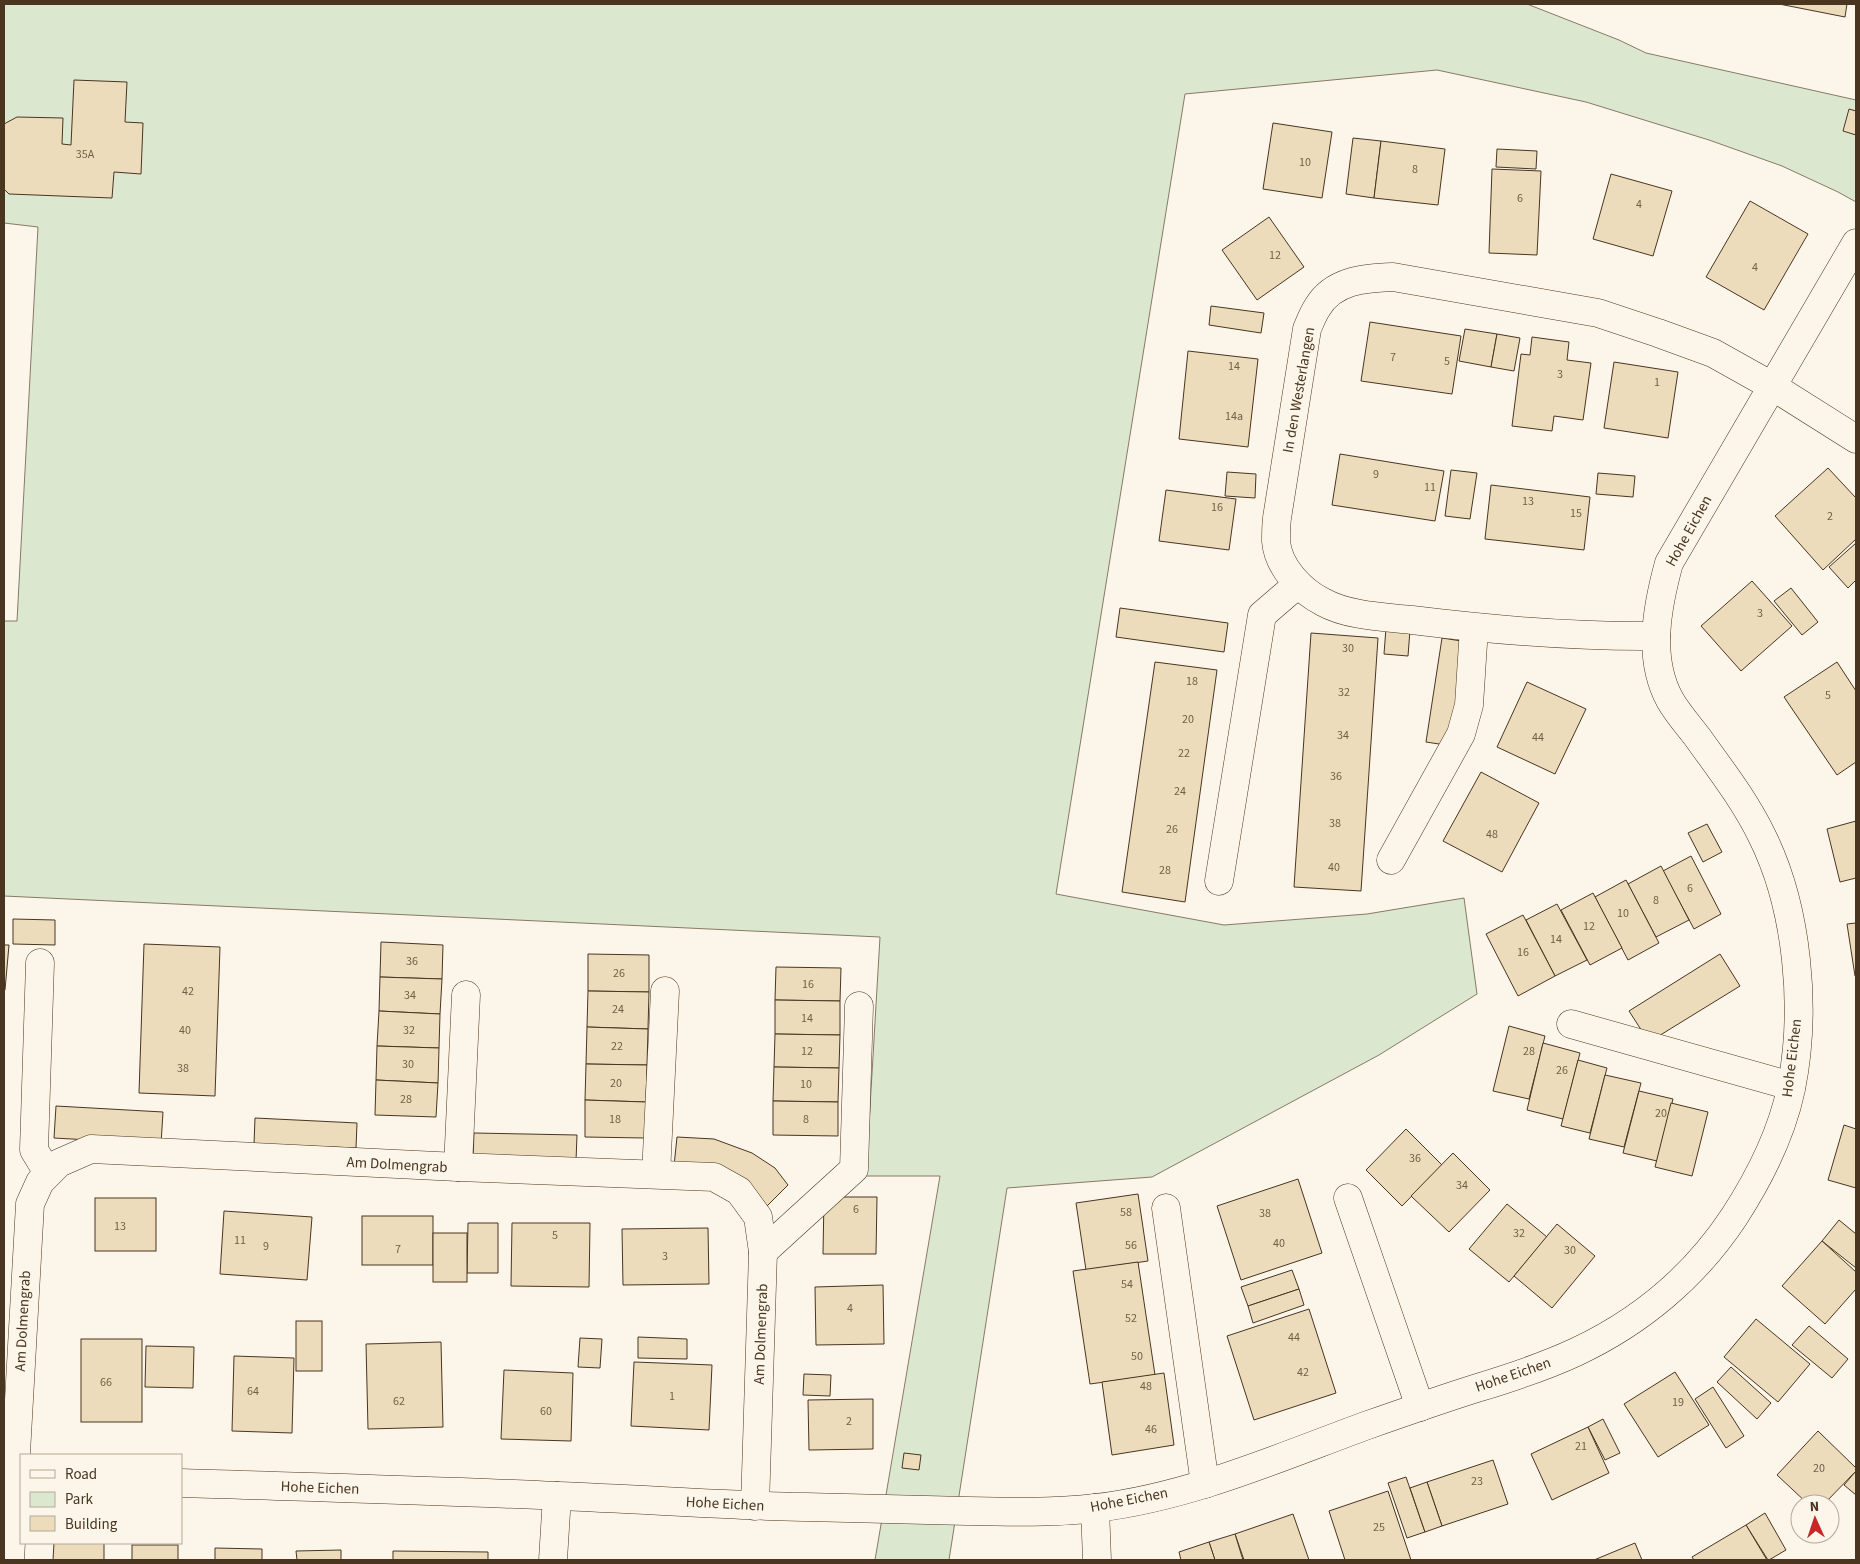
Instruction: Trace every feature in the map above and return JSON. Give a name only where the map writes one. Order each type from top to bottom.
[{"type":"street","name":"Hohe Eichen","points":[[182,1483],[557,1496],[754,1506],[1036,1512],[1095,1508],[1135,1502],[1205,1484],[1420,1407],[1530,1371],[1574,1354],[1614,1332],[1652,1306],[1682,1280],[1724,1232],[1755,1185],[1778,1134],[1791,1086],[1797,1029],[1797,980],[1794,939],[1786,894],[1774,860],[1759,829],[1731,785],[1669,698],[1659,670],[1656,636],[1658,600],[1669,563],[1856,243]]},
{"type":"street","name":"In den Westerlangen","points":[[1656,636],[1602,637],[1474,628],[1357,613],[1323,603],[1298,584],[1283,564],[1278,550],[1276,542],[1277,518],[1307,329],[1317,307],[1334,289],[1362,279],[1393,277],[1598,313],[1713,353],[1772,386],[1856,439]]},
{"type":"street","points":[[1219,881],[1262,616],[1298,584]]},
{"type":"street","points":[[1391,860],[1460,734],[1469,705],[1474,628]]},
{"type":"street","points":[[40,963],[34,1150],[48,1173]]},
{"type":"street","points":[[656,1174],[665,991]]},
{"type":"street","points":[[458,1167],[466,995]]},
{"type":"street","points":[[764,1252],[854,1169],[859,1006]]},
{"type":"street","points":[[1571,1024],[1791,1086]]},
{"type":"street","name":"Am Dolmengrab","points":[[10,1560],[13,1477],[30,1204],[40,1182],[59,1163],[91,1149],[458,1167],[714,1177],[739,1192],[758,1217],[764,1252],[754,1506]]},
{"type":"street","points":[[1348,1198],[1420,1407]]},
{"type":"street","points":[[1166,1208],[1205,1484]]},
{"type":"street","points":[[553,1560],[557,1496]]},
{"type":"street","points":[[1095,1508],[1097,1560]]},
{"type":"green space","points":[[4,4],[1527,4],[1619,40],[1646,53],[1856,100],[1856,202],[1782,166],[1709,140],[1586,102],[1437,70],[1185,94],[1056,894],[1224,925],[1367,914],[1464,898],[1477,994],[1379,1055],[1152,1177],[1007,1188],[949,1560],[875,1560],[940,1176],[866,1176],[880,937],[4,896],[4,621],[17,621],[38,227],[4,223]]},
{"type":"building","points":[[1779,4],[1847,4],[1845,17]]},
{"type":"building","points":[[74,80],[127,82],[125,122],[143,123],[141,174],[114,172],[112,198],[9,194],[4,189],[4,124],[17,117],[63,118],[62,144],[71,145]]},
{"type":"building","points":[[1849,109],[1856,111],[1856,135],[1843,131]]},
{"type":"building","points":[[1273,123],[1332,132],[1322,198],[1263,189]]},
{"type":"building","points":[[1353,138],[1381,141],[1374,198],[1346,194]]},
{"type":"building","points":[[1381,141],[1445,149],[1438,205],[1374,198]]},
{"type":"building","points":[[1497,149],[1537,151],[1536,169],[1496,167]]},
{"type":"building","points":[[1492,169],[1541,171],[1537,255],[1489,253]]},
{"type":"building","points":[[1611,174],[1672,191],[1653,256],[1593,239]]},
{"type":"building","points":[[1750,201],[1808,234],[1764,310],[1706,277]]},
{"type":"building","points":[[1269,217],[1304,267],[1257,300],[1222,250]]},
{"type":"building","points":[[1211,306],[1264,313],[1261,333],[1209,325]]},
{"type":"building","points":[[1370,322],[1461,336],[1452,394],[1361,381]]},
{"type":"building","points":[[1465,329],[1497,334],[1491,367],[1459,361]]},
{"type":"building","points":[[1497,334],[1520,338],[1514,371],[1491,367]]},
{"type":"building","points":[[1532,337],[1569,342],[1567,360],[1591,363],[1583,420],[1554,416],[1552,431],[1512,426],[1521,354],[1530,355]]},
{"type":"building","points":[[1188,351],[1258,359],[1248,447],[1179,439]]},
{"type":"building","points":[[1614,362],[1678,372],[1668,438],[1604,428]]},
{"type":"building","points":[[1340,454],[1444,471],[1435,521],[1332,505]]},
{"type":"building","points":[[1828,468],[1856,498],[1856,539],[1823,570],[1775,516]]},
{"type":"building","points":[[1451,470],[1477,473],[1470,519],[1445,516]]},
{"type":"building","points":[[1227,472],[1256,474],[1255,498],[1225,496]]},
{"type":"building","points":[[1598,473],[1635,476],[1633,497],[1596,494]]},
{"type":"building","points":[[1491,485],[1590,497],[1584,550],[1485,539]]},
{"type":"building","points":[[1166,490],[1236,499],[1229,550],[1159,541]]},
{"type":"building","points":[[1856,543],[1856,580],[1848,588],[1829,567]]},
{"type":"building","points":[[1752,581],[1792,626],[1741,671],[1701,626]]},
{"type":"building","points":[[1791,588],[1818,622],[1802,635],[1774,601]]},
{"type":"building","points":[[1120,608],[1228,623],[1224,652],[1116,637]]},
{"type":"building","points":[[1386,628],[1410,630],[1408,656],[1384,654]]},
{"type":"building","points":[[1311,633],[1378,638],[1361,891],[1294,887]]},
{"type":"building","points":[[1442,638],[1468,642],[1452,746],[1426,742]]},
{"type":"building","points":[[1155,662],[1217,670],[1185,902],[1122,892]]},
{"type":"building","points":[[1837,662],[1856,691],[1856,762],[1837,775],[1784,697]]},
{"type":"building","points":[[1527,682],[1586,709],[1555,774],[1497,747]]},
{"type":"building","points":[[1481,772],[1539,803],[1502,872],[1443,841]]},
{"type":"building","points":[[1856,821],[1856,878],[1840,882],[1827,829]]},
{"type":"building","points":[[1707,824],[1722,852],[1703,862],[1688,833]]},
{"type":"building","points":[[1691,856],[1721,914],[1694,929],[1663,871]]},
{"type":"building","points":[[1661,866],[1689,920],[1656,937],[1628,884]]},
{"type":"building","points":[[1626,880],[1659,943],[1628,960],[1595,897]]},
{"type":"building","points":[[1593,893],[1622,948],[1590,965],[1561,910]]},
{"type":"building","points":[[1557,904],[1587,960],[1555,976],[1526,920]]},
{"type":"building","points":[[1523,915],[1555,976],[1518,996],[1486,934]]},
{"type":"building","points":[[13,919],[55,920],[55,945],[13,944]]},
{"type":"building","points":[[1856,923],[1856,975],[1855,976],[1847,924]]},
{"type":"building","points":[[381,942],[443,945],[442,979],[380,977]]},
{"type":"building","points":[[144,944],[220,947],[215,1096],[139,1093]]},
{"type":"building","points":[[4,945],[9,945],[5,990],[4,989]]},
{"type":"building","points":[[588,954],[649,955],[649,992],[588,991]]},
{"type":"building","points":[[1720,954],[1740,986],[1649,1042],[1629,1011]]},
{"type":"building","points":[[776,967],[841,968],[840,1001],[775,1000]]},
{"type":"building","points":[[380,977],[442,979],[440,1014],[379,1011]]},
{"type":"building","points":[[588,991],[649,992],[648,1029],[587,1027]]},
{"type":"building","points":[[775,1000],[840,1001],[840,1035],[775,1034]]},
{"type":"building","points":[[379,1011],[440,1014],[439,1048],[377,1046]]},
{"type":"building","points":[[1509,1026],[1545,1036],[1529,1099],[1493,1091]]},
{"type":"building","points":[[587,1027],[648,1029],[647,1065],[586,1064]]},
{"type":"building","points":[[775,1034],[840,1035],[839,1068],[774,1067]]},
{"type":"building","points":[[1543,1043],[1580,1053],[1563,1119],[1527,1110]]},
{"type":"building","points":[[377,1046],[439,1048],[438,1083],[376,1080]]},
{"type":"building","points":[[1578,1060],[1607,1068],[1590,1133],[1561,1126]]},
{"type":"building","points":[[586,1064],[647,1065],[646,1102],[585,1100]]},
{"type":"building","points":[[774,1067],[839,1068],[838,1102],[773,1101]]},
{"type":"building","points":[[1605,1075],[1641,1083],[1624,1147],[1589,1139]]},
{"type":"building","points":[[376,1080],[438,1083],[436,1117],[375,1115]]},
{"type":"building","points":[[1639,1091],[1673,1099],[1657,1161],[1623,1153]]},
{"type":"building","points":[[585,1100],[646,1102],[645,1138],[585,1137]]},
{"type":"building","points":[[773,1101],[838,1102],[838,1136],[773,1135]]},
{"type":"building","points":[[1671,1103],[1708,1112],[1692,1176],[1655,1167]]},
{"type":"building","points":[[56,1106],[163,1112],[161,1144],[54,1138]]},
{"type":"building","points":[[255,1118],[357,1123],[356,1148],[254,1144]]},
{"type":"building","points":[[1844,1125],[1856,1129],[1856,1188],[1828,1180]]},
{"type":"building","points":[[1406,1129],[1442,1165],[1402,1206],[1366,1170]]},
{"type":"building","points":[[474,1133],[577,1135],[576,1161],[473,1158]]},
{"type":"building","points":[[677,1137],[714,1139],[752,1153],[775,1168],[788,1185],[767,1206],[751,1185],[674,1166]]},
{"type":"building","points":[[1453,1153],[1490,1190],[1449,1232],[1411,1196]]},
{"type":"building","points":[[1298,1179],[1322,1253],[1241,1280],[1217,1206]]},
{"type":"building","points":[[1138,1194],[1148,1261],[1086,1270],[1076,1203]]},
{"type":"building","points":[[824,1197],[877,1197],[876,1254],[823,1254]]},
{"type":"building","points":[[95,1198],[156,1198],[156,1251],[95,1251]]},
{"type":"building","points":[[1507,1204],[1547,1237],[1509,1282],[1469,1249]]},
{"type":"building","points":[[224,1211],[312,1217],[307,1280],[220,1274]]},
{"type":"building","points":[[362,1216],[433,1216],[433,1265],[362,1265]]},
{"type":"building","points":[[1839,1220],[1856,1234],[1856,1268],[1822,1241]]},
{"type":"building","points":[[468,1223],[498,1223],[498,1273],[467,1273]]},
{"type":"building","points":[[512,1223],[590,1223],[589,1287],[511,1286]]},
{"type":"building","points":[[1557,1224],[1595,1256],[1552,1308],[1514,1276]]},
{"type":"building","points":[[708,1228],[709,1284],[623,1285],[622,1229]]},
{"type":"building","points":[[433,1233],[467,1233],[467,1282],[433,1282]]},
{"type":"building","points":[[1822,1241],[1856,1272],[1856,1289],[1825,1324],[1782,1286]]},
{"type":"building","points":[[1138,1262],[1155,1375],[1090,1384],[1073,1271]]},
{"type":"building","points":[[1292,1270],[1299,1289],[1248,1306],[1241,1287]]},
{"type":"building","points":[[883,1285],[884,1344],[816,1345],[815,1287]]},
{"type":"building","points":[[1299,1289],[1304,1305],[1253,1323],[1248,1306]]},
{"type":"building","points":[[1309,1309],[1336,1393],[1254,1420],[1227,1336]]},
{"type":"building","points":[[1756,1319],[1810,1364],[1778,1402],[1724,1357]]},
{"type":"building","points":[[296,1321],[322,1321],[322,1371],[296,1371]]},
{"type":"building","points":[[1809,1326],[1848,1359],[1832,1378],[1792,1345]]},
{"type":"building","points":[[638,1337],[687,1339],[687,1359],[638,1358]]},
{"type":"building","points":[[580,1338],[602,1339],[600,1368],[578,1367]]},
{"type":"building","points":[[81,1339],[142,1339],[142,1422],[81,1422]]},
{"type":"building","points":[[441,1342],[443,1427],[368,1429],[366,1344]]},
{"type":"building","points":[[146,1346],[194,1347],[193,1388],[145,1387]]},
{"type":"building","points":[[234,1356],[294,1358],[292,1433],[232,1431]]},
{"type":"building","points":[[634,1362],[712,1365],[709,1430],[631,1426]]},
{"type":"building","points":[[1731,1367],[1771,1403],[1757,1419],[1717,1382]]},
{"type":"building","points":[[504,1370],[573,1373],[571,1441],[501,1439]]},
{"type":"building","points":[[1675,1372],[1709,1425],[1658,1457],[1624,1404]]},
{"type":"building","points":[[1164,1373],[1174,1445],[1112,1455],[1102,1382]]},
{"type":"building","points":[[804,1374],[831,1375],[830,1396],[803,1395]]},
{"type":"building","points":[[1713,1387],[1744,1436],[1726,1448],[1695,1399]]},
{"type":"building","points":[[873,1399],[873,1449],[809,1450],[808,1400]]},
{"type":"building","points":[[1603,1419],[1620,1453],[1605,1460],[1588,1427]]},
{"type":"building","points":[[1588,1427],[1609,1473],[1552,1500],[1531,1454]]},
{"type":"building","points":[[1818,1431],[1856,1468],[1856,1471],[1834,1494],[1797,1494],[1777,1475]]},
{"type":"building","points":[[904,1453],[921,1455],[919,1470],[902,1468]]},
{"type":"building","points":[[1493,1460],[1508,1504],[1442,1526],[1427,1482]]},
{"type":"building","points":[[1856,1471],[1856,1495],[1844,1485]]},
{"type":"building","points":[[1406,1477],[1425,1532],[1407,1538],[1388,1483]]},
{"type":"building","points":[[1427,1482],[1442,1526],[1425,1532],[1410,1488]]},
{"type":"building","points":[[1388,1491],[1411,1560],[1345,1560],[1329,1511]]},
{"type":"building","points":[[1765,1513],[1786,1550],[1769,1560],[1746,1525]]},
{"type":"building","points":[[1293,1514],[1309,1560],[1244,1560],[1235,1534]]},
{"type":"building","points":[[1746,1525],[1767,1560],[1694,1560],[1692,1557]]},
{"type":"building","points":[[1235,1534],[1243,1560],[1215,1560],[1209,1542]]},
{"type":"building","points":[[1209,1542],[1215,1560],[1181,1560],[1179,1552]]},
{"type":"building","points":[[1635,1543],[1642,1560],[1594,1560]]},
{"type":"building","points":[[54,1544],[104,1544],[104,1560],[53,1560]]},
{"type":"building","points":[[132,1545],[178,1545],[178,1560],[132,1560]]},
{"type":"building","points":[[215,1548],[262,1549],[262,1560],[215,1560]]},
{"type":"building","points":[[341,1550],[341,1560],[297,1560],[296,1551]]},
{"type":"building","points":[[393,1551],[488,1552],[488,1560],[393,1560]]}]
